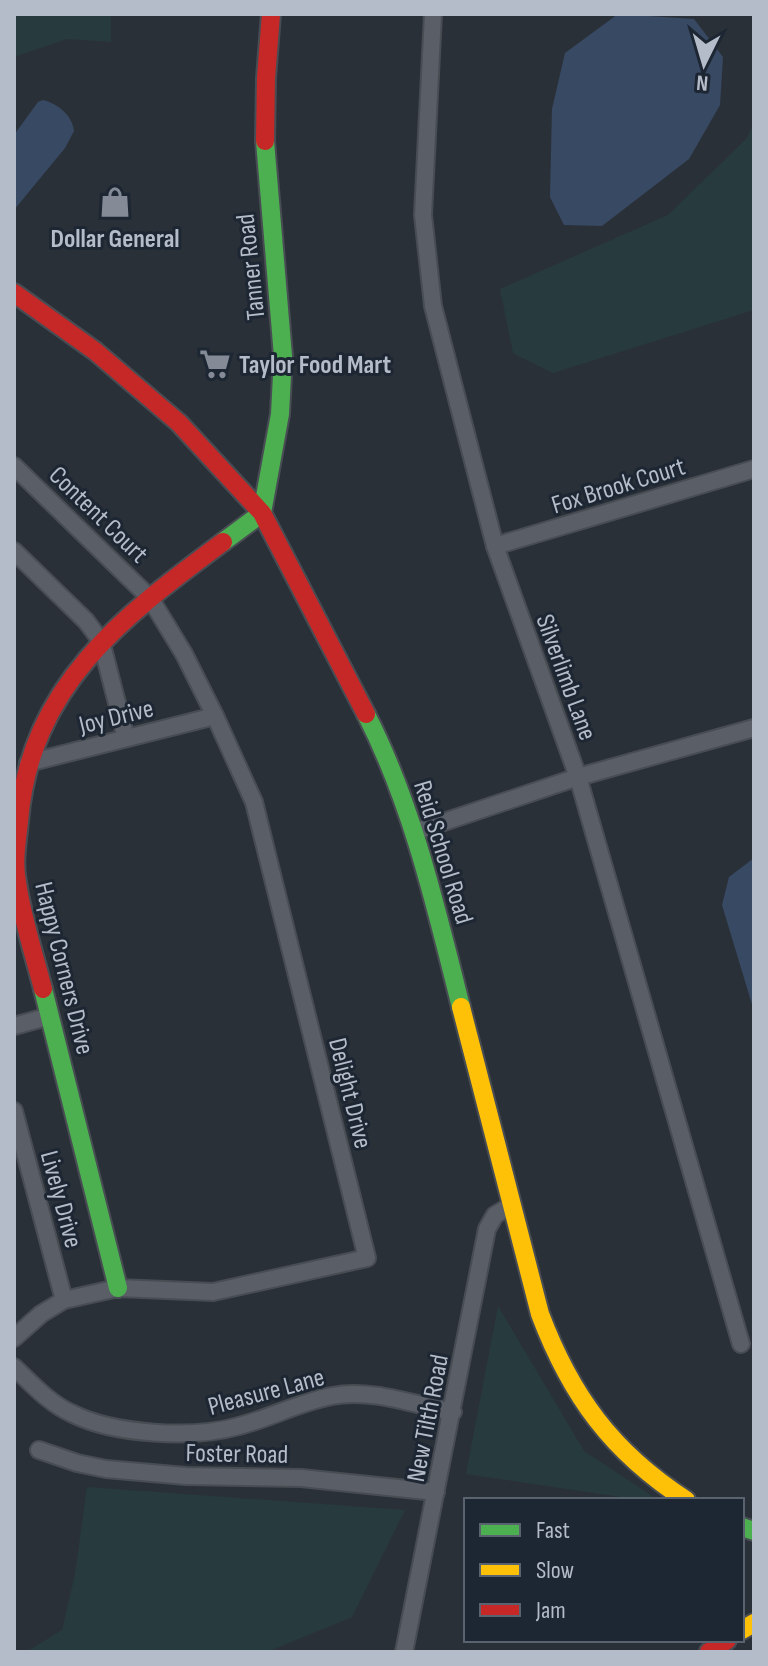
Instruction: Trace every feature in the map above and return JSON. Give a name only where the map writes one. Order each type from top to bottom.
[{"type":"street","name":"Tanner Road","points":[[262,513],[276,446],[284,378],[267,185],[264,105],[271,14]]},
{"type":"street","name":"Silverlimb Lane","points":[[433,14],[423,215],[433,306],[495,546],[578,777],[741,1344]]},
{"type":"street","name":"Reid School Road","points":[[14,293],[95,351],[179,423],[262,513],[363,704],[414,832],[540,1314],[559,1365],[589,1414],[627,1457],[683,1498]]},
{"type":"street","name":"Content Court","points":[[14,466],[150,598]]},
{"type":"street","name":"Fox Brook Court","points":[[495,546],[754,469]]},
{"type":"street","name":"Happy Corners Drive","points":[[118,1288],[16,880],[17,817],[28,763],[51,708],[101,641],[150,598],[262,513]]},
{"type":"street","points":[[14,551],[86,621],[101,641],[126,738]]},
{"type":"street","name":"Delight Drive","points":[[14,1338],[41,1314],[64,1300],[118,1288],[213,1292],[367,1258],[254,802],[184,654],[150,598]]},
{"type":"street","name":"Joy Drive","points":[[28,763],[215,716]]},
{"type":"street","points":[[414,832],[578,777],[754,728]]},
{"type":"street","points":[[14,1026],[50,1016]]},
{"type":"street","name":"Lively Drive","points":[[14,1111],[64,1300]]},
{"type":"street","name":"New Tilth Road","points":[[404,1652],[487,1229],[495,1215],[512,1205]]},
{"type":"street","name":"Pleasure Lane","points":[[14,1367],[68,1412],[94,1423],[147,1431],[204,1433],[239,1427],[334,1395],[366,1395],[453,1412]]},
{"type":"street","name":"Foster Road","points":[[39,1450],[106,1469],[186,1476],[301,1478],[436,1492]]},
{"type":"green space","points":[[14,14],[111,14],[111,42],[67,39],[14,57]]},
{"type":"green space","points":[[754,122],[754,310],[553,373],[513,353],[500,289],[668,215],[747,138]]},
{"type":"green space","points":[[498,1306],[584,1451],[655,1498],[628,1498],[466,1474]]},
{"type":"green space","points":[[87,1487],[405,1510],[352,1617],[267,1652],[26,1652],[62,1630],[75,1574]]},
{"type":"water","points":[[618,14],[694,19],[723,57],[720,105],[689,159],[602,226],[564,225],[550,197],[552,109],[565,53]]},
{"type":"water","points":[[43,100],[63,111],[74,131],[65,148],[14,210],[14,135],[38,102]]},
{"type":"water","points":[[754,858],[754,1011],[722,905],[729,877]]},
{"type":"traffic: fast","points":[[223,542],[262,513],[280,414],[283,356],[265,141]]},
{"type":"traffic: fast","points":[[366,714],[383,749],[410,821],[461,1007]]},
{"type":"traffic: fast","points":[[43,989],[118,1288]]},
{"type":"traffic: fast","points":[[744,1528],[754,1531]]},
{"type":"traffic: slow","points":[[461,1007],[540,1314],[552,1344],[580,1396],[615,1442],[683,1498]]},
{"type":"traffic: slow","points":[[744,1629],[754,1623]]},
{"type":"traffic: jam","points":[[265,141],[271,14]]},
{"type":"traffic: jam","points":[[14,293],[95,351],[179,423],[262,513],[366,714]]},
{"type":"traffic: jam","points":[[43,989],[22,909],[15,867],[27,773],[41,731],[62,693],[87,659],[150,598],[223,542]]},
{"type":"traffic: jam","points":[[709,1652],[724,1642]]},
{"type":"place","name":"Dollar General","points":[[115,202]]},
{"type":"place","name":"Taylor Food Mart","points":[[215,364]]}]
